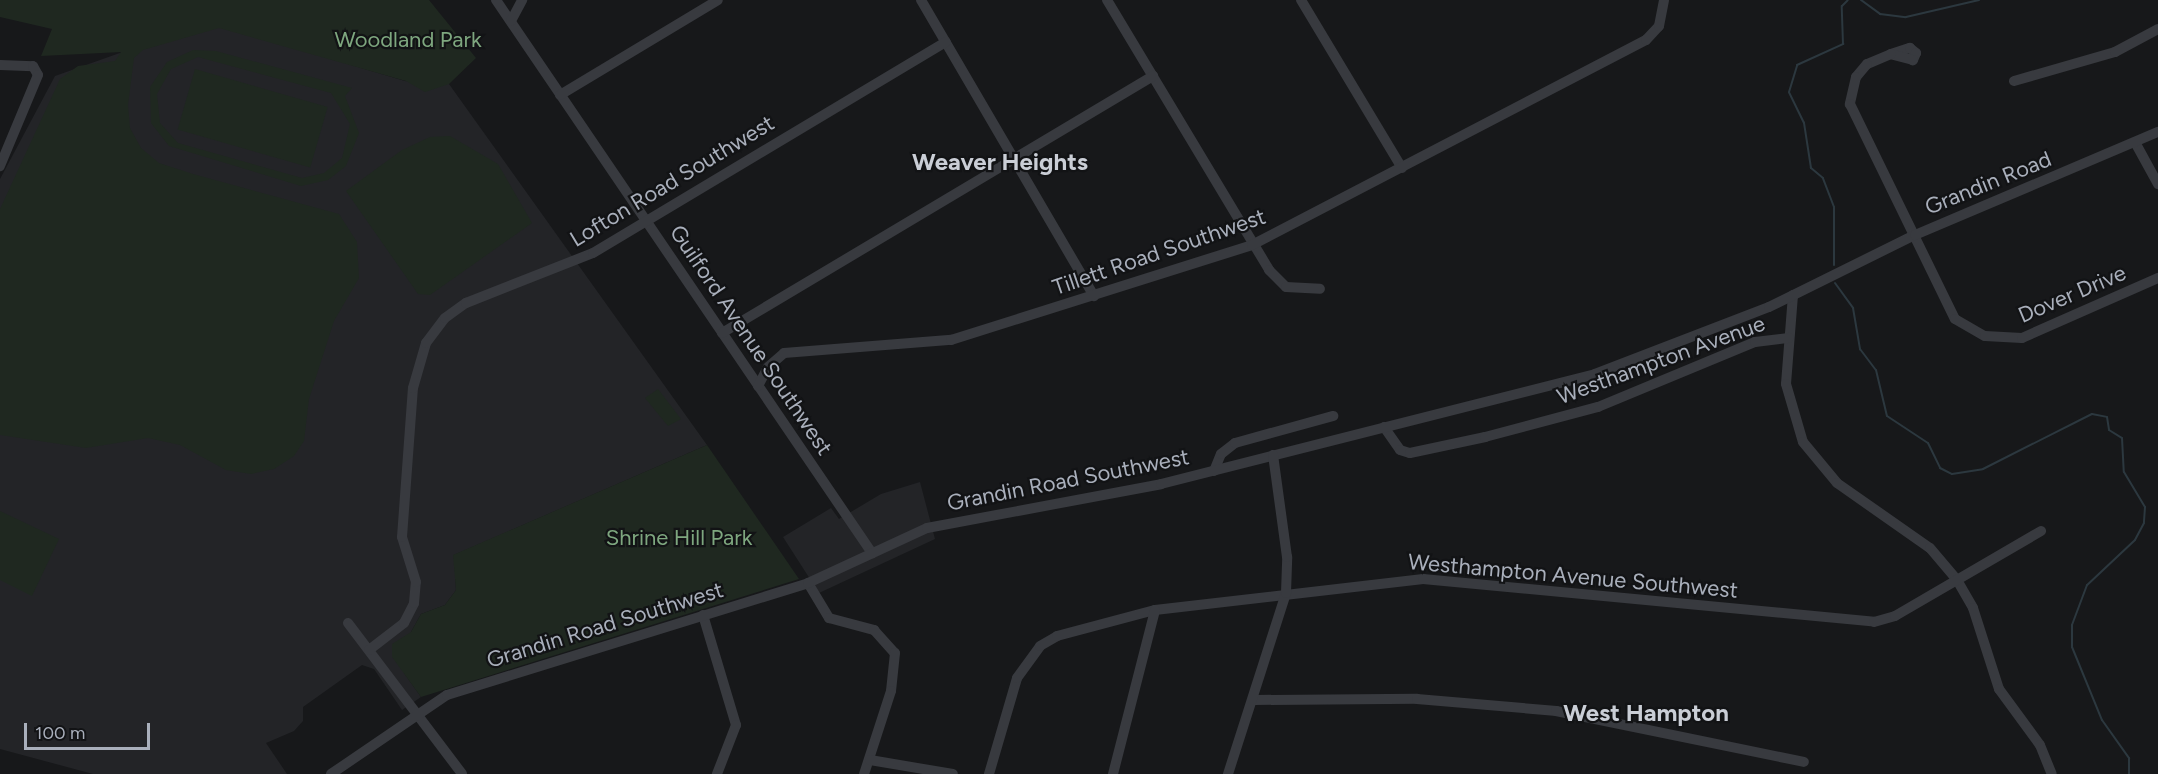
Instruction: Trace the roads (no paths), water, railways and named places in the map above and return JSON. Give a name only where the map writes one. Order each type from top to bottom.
[{"type":"street","name":"Guilford Avenue Southwest","points":[[496,0],[872,553]]},
{"type":"street","points":[[510,21],[522,0]]},
{"type":"street","points":[[560,95],[718,0]]},
{"type":"street","points":[[921,0],[1094,296]]},
{"type":"street","points":[[1107,0],[1252,245],[1280,282],[1320,289]]},
{"type":"street","points":[[1301,0],[1402,168]]},
{"type":"street","name":"Tillett Road Southwest","points":[[758,386],[768,367],[784,353],[951,340],[1252,245],[1646,40],[1659,26],[1664,0]]},
{"type":"street","points":[[2014,81],[2115,51],[2158,29]]},
{"type":"street","name":"Lofton Road Southwest","points":[[369,650],[404,623],[416,594],[402,537],[414,388],[433,332],[466,303],[585,257],[645,219],[946,42]]},
{"type":"street","name":"Dover Drive","points":[[1891,54],[1862,69],[1850,104],[1955,319],[1972,331],[2000,339],[2036,333],[2158,278]]},
{"type":"street","points":[[0,65],[35,67],[31,97],[0,166]]},
{"type":"street","points":[[722,333],[1152,76]]},
{"type":"street","name":"Grandin Road","points":[[1835,274],[1915,234],[2136,144],[2158,132]]},
{"type":"street","points":[[2136,144],[2158,184]]},
{"type":"street","name":"Grandin Road Southwest","points":[[331,774],[416,712],[447,695],[808,583],[947,522],[1214,471],[1384,426],[1586,377],[1793,294],[1835,274]]},
{"type":"street","points":[[1793,294],[1787,400],[1811,455],[1838,483],[1930,548],[1957,580],[1973,608],[1996,683],[2040,745],[2052,774]]},
{"type":"street","name":"Westhampton Avenue","points":[[1384,426],[1400,450],[1410,453],[1485,437],[1598,407],[1755,342],[1789,338]]},
{"type":"street","points":[[1214,471],[1221,454],[1235,443],[1333,416]]},
{"type":"street","points":[[1228,774],[1254,700],[1286,593],[1287,557],[1273,455]]},
{"type":"street","name":"Westhampton Avenue Southwest","points":[[989,774],[1021,669],[1049,640],[1155,610],[1286,593],[1423,579],[1867,622],[1895,616],[2041,531]]},
{"type":"street","points":[[808,583],[829,618],[874,630],[895,652],[891,691],[864,774]]},
{"type":"street","points":[[1113,774],[1155,610]]},
{"type":"street","points":[[703,615],[736,725],[717,774]]},
{"type":"street","points":[[348,622],[462,774]]},
{"type":"street","points":[[1254,700],[1278,704],[1417,699],[1556,711],[1804,762]]},
{"type":"street","points":[[870,760],[953,774]]},
{"type":"waterway","points":[[1834,265],[1834,207],[1823,178],[1811,168],[1804,123],[1789,92],[1797,65],[1843,44],[1842,6],[1848,0]]},
{"type":"waterway","points":[[1861,0],[1880,14],[1906,17],[1979,0]]},
{"type":"waterway","points":[[1835,283],[1853,308],[1860,349],[1876,370],[1887,416],[1928,443],[1940,468],[1952,474],[1983,469],[2092,414],[2107,417],[2109,430],[2122,438],[2124,472],[2145,507],[2144,523],[2135,540],[2087,585],[2072,625],[2072,647],[2102,720],[2129,758],[2129,774]]},
{"type":"district","name":"Weaver Heights","points":[[1000,162]]},
{"type":"district","name":"West Hampton","points":[[1646,713]]},
{"type":"park label","name":"Woodland Park","points":[[408,40]]},
{"type":"park label","name":"Shrine Hill Park","points":[[679,538]]}]
